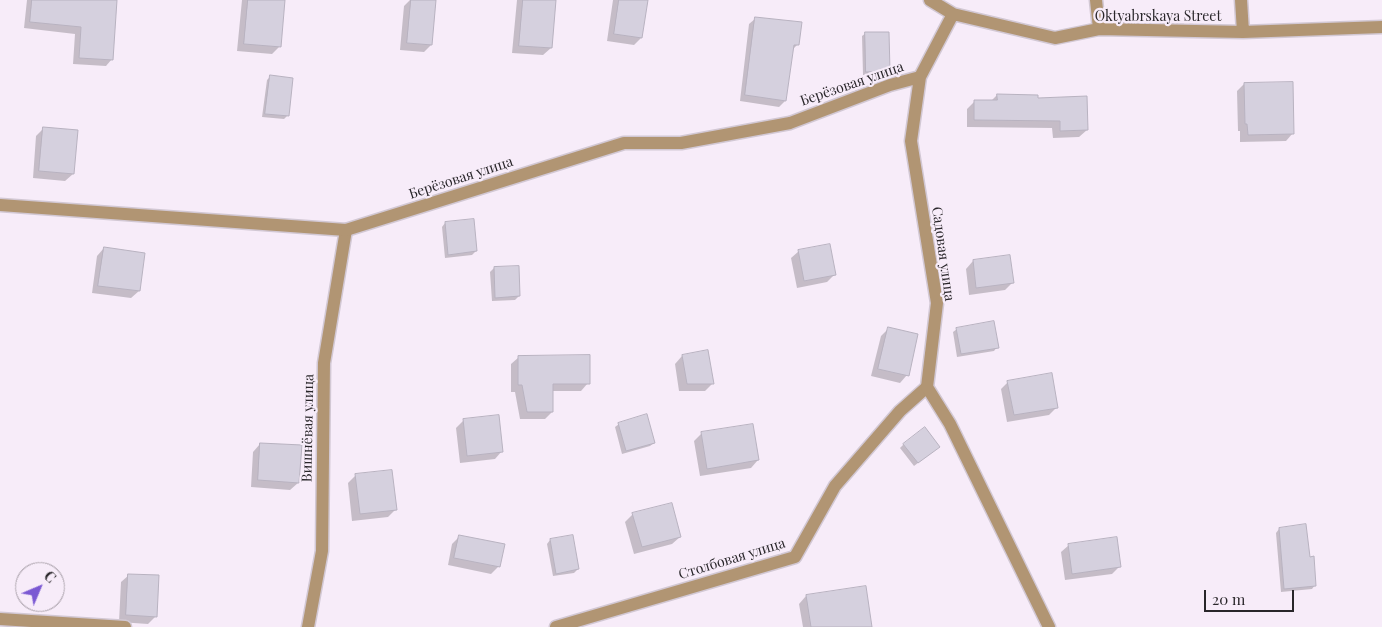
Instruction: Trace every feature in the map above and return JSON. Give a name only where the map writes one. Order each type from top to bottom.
[{"type":"street","name":"Oktyabrskaya Street","points":[[930,0],[953,14],[1055,38],[1099,29],[1243,32],[1382,27]]},
{"type":"street","points":[[1096,0],[1099,29]]},
{"type":"street","name":"Oktyabrskaya Street","points":[[1242,0],[1243,32]]},
{"type":"street","name":"Садовая улица","points":[[927,386],[937,303],[911,141],[920,77],[953,14]]},
{"type":"street","name":"Берёзовая улица","points":[[0,205],[346,230],[624,142],[681,144],[790,122],[890,84],[920,77]]},
{"type":"street","name":"Вишнёвая улица","points":[[308,627],[322,551],[324,363],[346,230]]},
{"type":"street","points":[[927,386],[950,424],[1049,627]]},
{"type":"street","name":"Столбовая улица","points":[[556,627],[795,557],[835,486],[900,411],[927,386]]},
{"type":"street","points":[[0,618],[126,627]]},
{"type":"building","points":[[32,0],[117,0],[113,60],[79,58],[81,27],[30,22]]},
{"type":"building","points":[[248,0],[285,0],[281,47],[244,44]]},
{"type":"building","points":[[411,0],[436,0],[432,45],[407,43]]},
{"type":"building","points":[[523,0],[556,0],[552,48],[519,46]]},
{"type":"building","points":[[619,0],[648,0],[642,38],[614,34]]},
{"type":"building","points":[[755,17],[802,22],[799,45],[794,45],[786,101],[745,95]]},
{"type":"building","points":[[865,32],[889,32],[890,71],[866,72]]},
{"type":"building","points":[[270,75],[293,78],[289,116],[265,114]]},
{"type":"building","points":[[1293,82],[1294,134],[1248,135],[1247,124],[1245,124],[1244,83]]},
{"type":"building","points":[[997,94],[1038,95],[1038,98],[1087,96],[1088,130],[1060,131],[1060,121],[974,120],[974,100],[997,100]]},
{"type":"building","points":[[43,127],[78,130],[74,174],[39,171]]},
{"type":"building","points":[[474,219],[477,251],[448,255],[445,222]]},
{"type":"building","points":[[830,244],[836,275],[804,281],[798,250]]},
{"type":"building","points":[[104,247],[145,253],[140,291],[98,286]]},
{"type":"building","points":[[1010,255],[1014,283],[976,288],[973,260]]},
{"type":"building","points":[[519,266],[520,296],[495,298],[494,267]]},
{"type":"building","points":[[994,321],[999,348],[961,354],[956,328]]},
{"type":"building","points":[[888,327],[918,334],[909,376],[878,369]]},
{"type":"building","points":[[708,350],[714,384],[687,384],[682,355]]},
{"type":"building","points":[[590,355],[590,384],[553,384],[553,412],[527,412],[522,385],[518,385],[518,356]]},
{"type":"building","points":[[1052,373],[1058,408],[1014,415],[1007,381]]},
{"type":"building","points":[[647,414],[655,443],[626,451],[618,423]]},
{"type":"building","points":[[499,415],[503,452],[467,456],[463,419]]},
{"type":"building","points":[[753,424],[759,460],[707,469],[701,432]]},
{"type":"building","points":[[925,427],[940,447],[918,463],[903,444]]},
{"type":"building","points":[[260,443],[302,445],[299,483],[258,480]]},
{"type":"building","points":[[392,470],[397,510],[360,514],[355,474]]},
{"type":"building","points":[[672,503],[681,537],[642,547],[632,513]]},
{"type":"building","points":[[1306,524],[1310,557],[1314,556],[1316,586],[1284,589],[1279,528]]},
{"type":"building","points":[[459,535],[505,544],[500,567],[454,558]]},
{"type":"building","points":[[573,535],[579,569],[556,574],[550,539]]},
{"type":"building","points":[[1117,537],[1121,567],[1072,574],[1068,544]]},
{"type":"building","points":[[128,574],[159,575],[157,617],[126,615]]},
{"type":"building","points":[[866,586],[872,627],[811,627],[806,595]]}]
